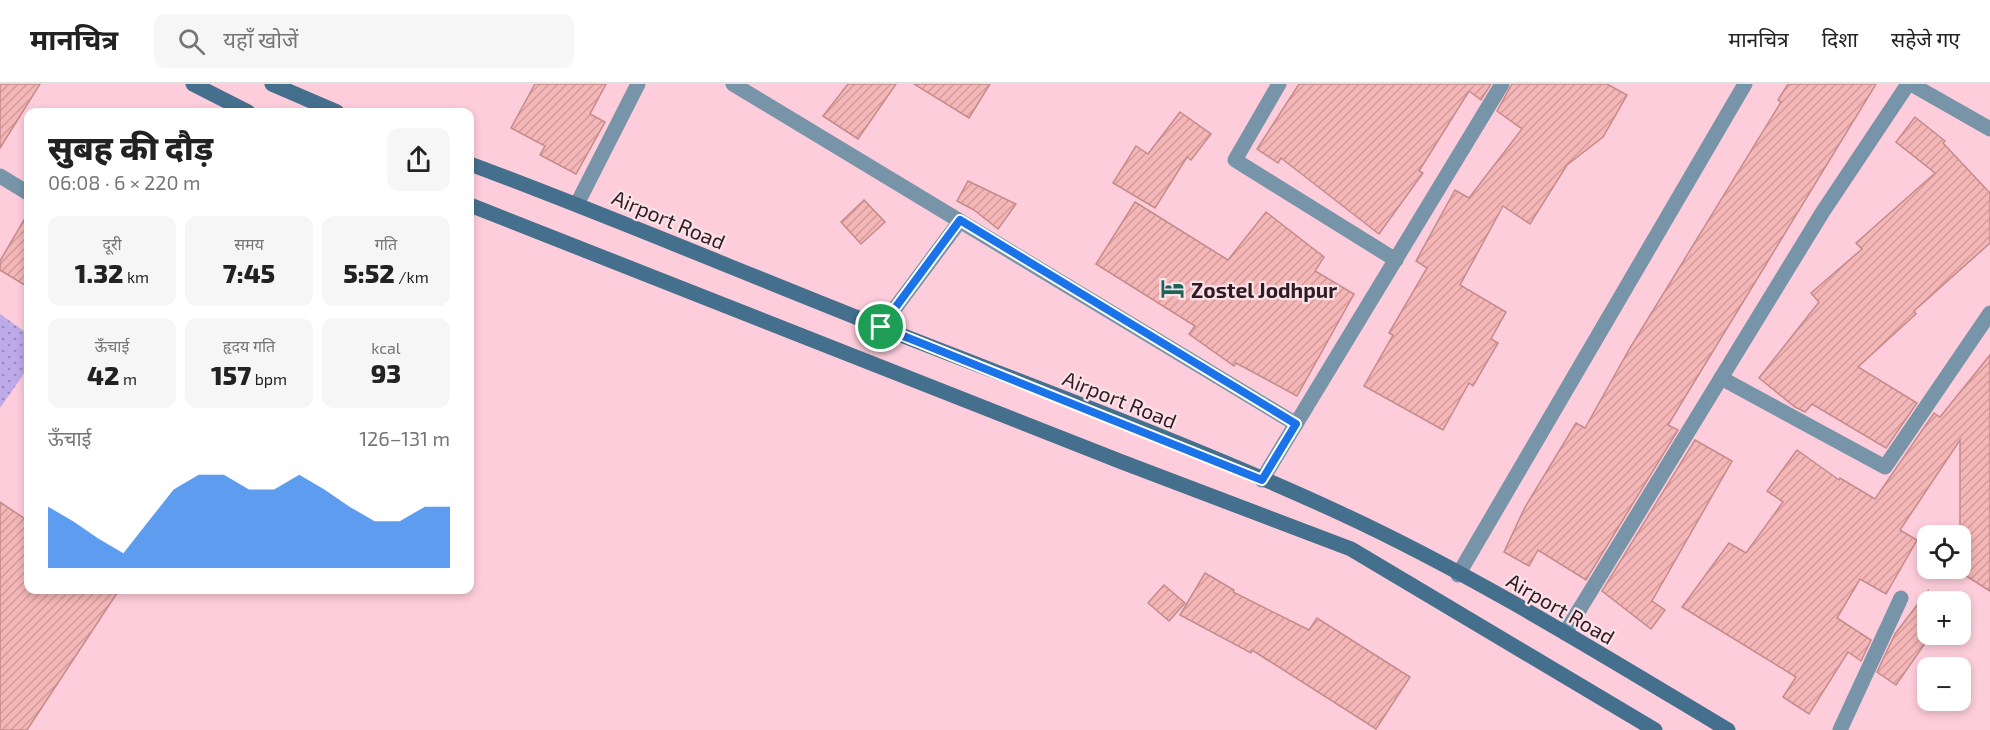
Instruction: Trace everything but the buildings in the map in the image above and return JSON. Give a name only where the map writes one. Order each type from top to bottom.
[{"type":"main road","points":[[193,84],[240,108]]},
{"type":"main road","points":[[272,84],[328,108]]},
{"type":"main road","name":"Airport Road","points":[[474,165],[577,204],[1341,513],[1565,633],[1728,730]]},
{"type":"main road","points":[[474,207],[1122,462],[1351,549],[1655,730]]},
{"type":"street","points":[[577,204],[638,84]]},
{"type":"street","points":[[733,84],[1296,424]]},
{"type":"street","points":[[1279,84],[1235,160],[1396,260]]},
{"type":"street","points":[[1262,480],[1502,84]]},
{"type":"street","points":[[1458,575],[1745,84]]},
{"type":"street","points":[[1565,633],[1822,213],[1910,84],[1990,129]]},
{"type":"street","points":[[0,176],[24,191]]},
{"type":"street","points":[[881,327],[960,220]]},
{"type":"street","points":[[1720,378],[1885,467],[1990,312]]},
{"type":"street","points":[[1840,730],[1901,598]]},
{"type":"shaded area","points":[[0,314],[24,331],[24,374],[0,408]]},
{"type":"place","name":"Zostel Jodhpur","points":[[1173,289]]},
{"type":"route","points":[[960,220],[1296,424],[1262,480],[1165,439],[881,327],[960,220]]}]
